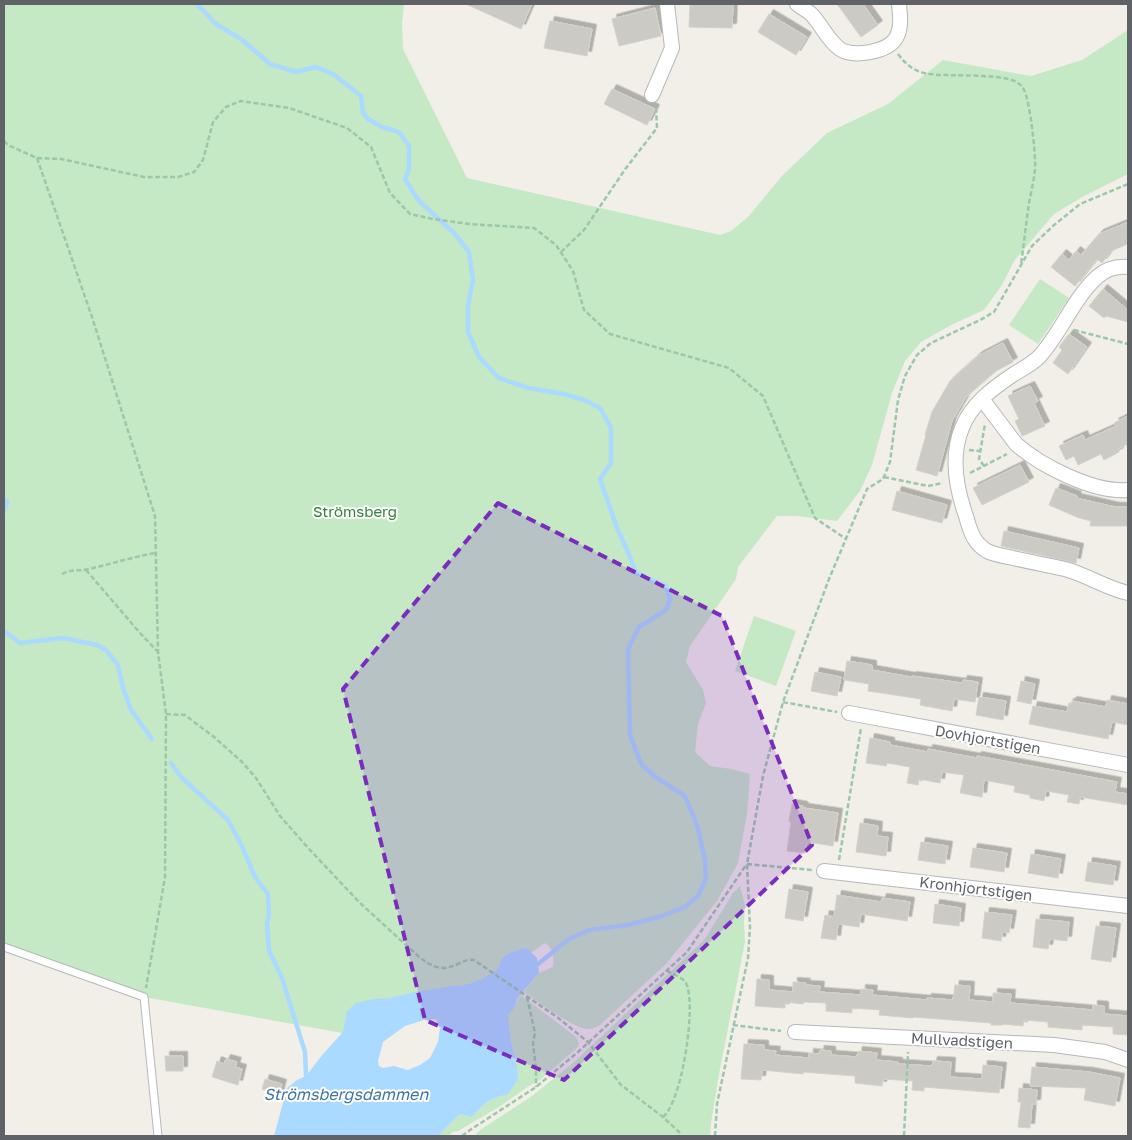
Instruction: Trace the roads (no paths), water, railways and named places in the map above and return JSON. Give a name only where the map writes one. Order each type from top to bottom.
[{"type":"street","points":[[652,95],[672,48],[667,4]]},
{"type":"street","points":[[797,4],[810,13],[836,46],[856,54],[886,48],[891,45],[900,28],[899,4]]},
{"type":"street","points":[[1128,267],[1115,267],[1106,270],[1098,276],[1088,287],[1039,357],[1005,380],[985,403],[972,410],[965,421],[957,445],[955,461],[960,499],[973,536],[979,545],[987,551],[998,555],[1064,569],[1114,590],[1128,593]]},
{"type":"street","points":[[985,403],[1016,444],[1042,462],[1072,478],[1092,485],[1118,491],[1128,490]]},
{"type":"street","name":"Dovhjortstigen","points":[[849,713],[1128,765]]},
{"type":"street","name":"Kronhjortstigen","points":[[830,872],[1128,906]]},
{"type":"street","name":"Mullvadstigen","points":[[795,1032],[1054,1045],[1105,1052],[1128,1060]]},
{"type":"lane","points":[[4,947],[144,997],[158,1136]]},
{"type":"water","name":"Strömsbergsdammen","points":[[527,948],[537,958],[539,973],[517,999],[514,1008],[508,1015],[518,1080],[507,1095],[487,1102],[472,1117],[460,1114],[438,1136],[274,1136],[287,1088],[306,1076],[343,1032],[347,1011],[356,1003],[470,983],[482,979],[493,972],[507,954]],"holes":[[[436,1019],[440,1029],[438,1042],[430,1058],[420,1065],[408,1070],[394,1066],[383,1068],[379,1066],[378,1061],[383,1042],[405,1026],[424,1020]]]},
{"type":"waterway","points":[[197,4],[216,24],[241,39],[270,64],[296,72],[316,67],[333,74],[361,96],[363,113],[368,119],[382,127],[399,132],[409,146],[409,169],[405,179],[418,200],[455,234],[469,252],[473,280],[468,306],[468,332],[479,357],[499,378],[528,388],[564,394],[584,400],[600,408],[611,428],[611,463],[600,479],[617,528],[636,573],[666,586],[670,599],[666,610],[639,627],[628,650],[630,735],[641,764],[654,776],[685,796],[697,825],[705,860],[706,878],[698,896],[685,907],[659,917],[628,925],[589,930],[569,939],[538,964]]},
{"type":"waterway","points":[[4,500],[7,501],[4,511]]},
{"type":"waterway","points":[[4,631],[20,643],[63,638],[97,645],[106,650],[118,665],[123,688],[131,710],[152,739]]},
{"type":"waterway","points":[[171,763],[182,778],[228,820],[255,877],[268,894],[269,914],[267,924],[269,951],[282,978],[305,1052],[306,1076]]},
{"type":"park label","name":"Strömsberg","points":[[355,511]]}]
